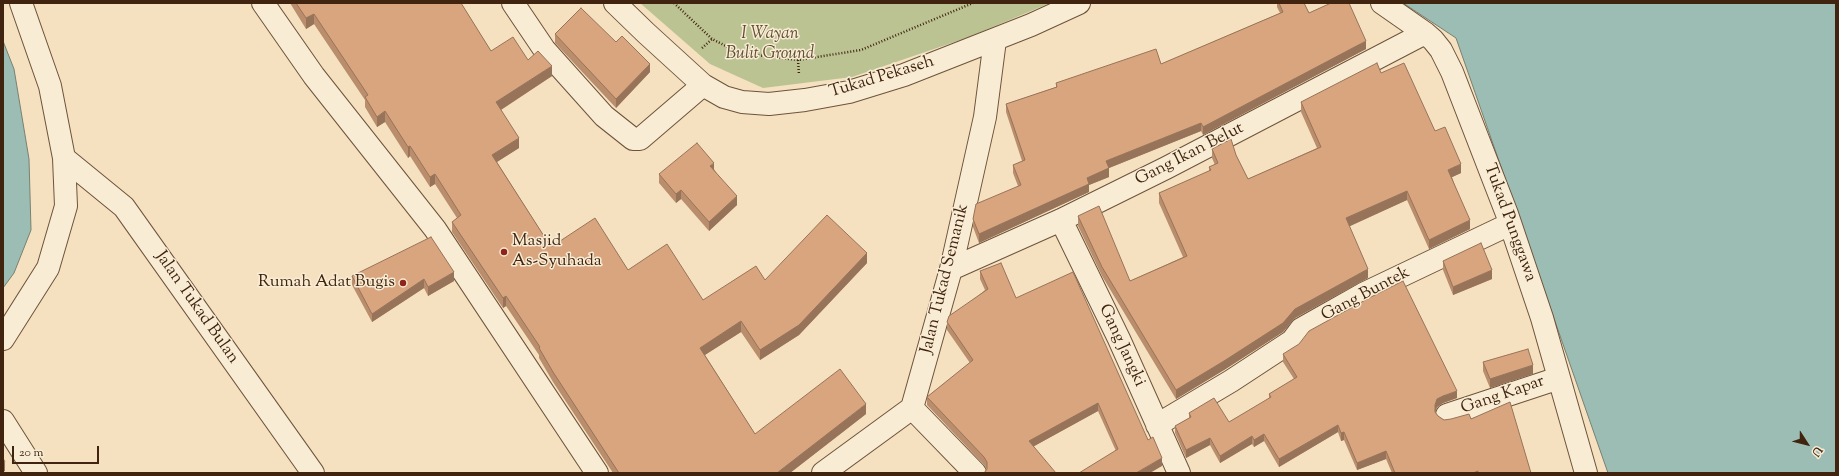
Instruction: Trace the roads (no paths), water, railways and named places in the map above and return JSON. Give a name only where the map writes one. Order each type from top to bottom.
[{"type":"street","points":[[3,339],[48,268],[66,206],[64,158],[50,86],[21,3]]},
{"type":"street","points":[[263,3],[314,76],[435,229],[597,473]]},
{"type":"street","points":[[513,3],[544,49],[604,116],[633,140],[640,139],[703,85]]},
{"type":"street","name":"Tukad Pekaseh","points":[[615,3],[703,85],[724,97],[742,102],[769,104],[805,100],[849,92],[904,74],[995,40],[1079,3]]},
{"type":"street","name":"Tukad Punggawa","points":[[1382,3],[1425,32],[1440,50],[1452,72],[1510,224],[1542,318],[1586,473]]},
{"type":"street","name":"Gang Ikan Belut","points":[[950,269],[1061,220],[1173,165],[1425,32]]},
{"type":"street","name":"Jalan Tukad Semanik","points":[[912,408],[950,269],[985,117],[995,40]]},
{"type":"street","name":"Jalan Tukad Bulan","points":[[64,158],[124,207],[313,473]]},
{"type":"street","name":"Gang Jangki","points":[[1061,220],[1119,339],[1179,473]]},
{"type":"street","name":"Gang Buntek","points":[[1157,426],[1231,381],[1292,341],[1302,329],[1363,294],[1510,224]]},
{"type":"street","name":"Gang Kapar","points":[[1447,415],[1559,378]]},
{"type":"street","points":[[823,473],[912,408],[975,473]]},
{"type":"street","points":[[3,421],[36,473]]},
{"type":"water","points":[[1403,3],[1836,3],[1836,473],[1608,473],[1456,38]]},
{"type":"water","points":[[3,41],[14,69],[29,159],[31,230],[14,273],[3,288]]},
{"type":"place","name":"Masjid As-Syuhada","points":[[504,252]]},
{"type":"place","name":"Rumah Adat Bugis","points":[[403,283]]},
{"type":"park label","name":"I Wayan Bulit Ground","points":[[770,45]]}]
